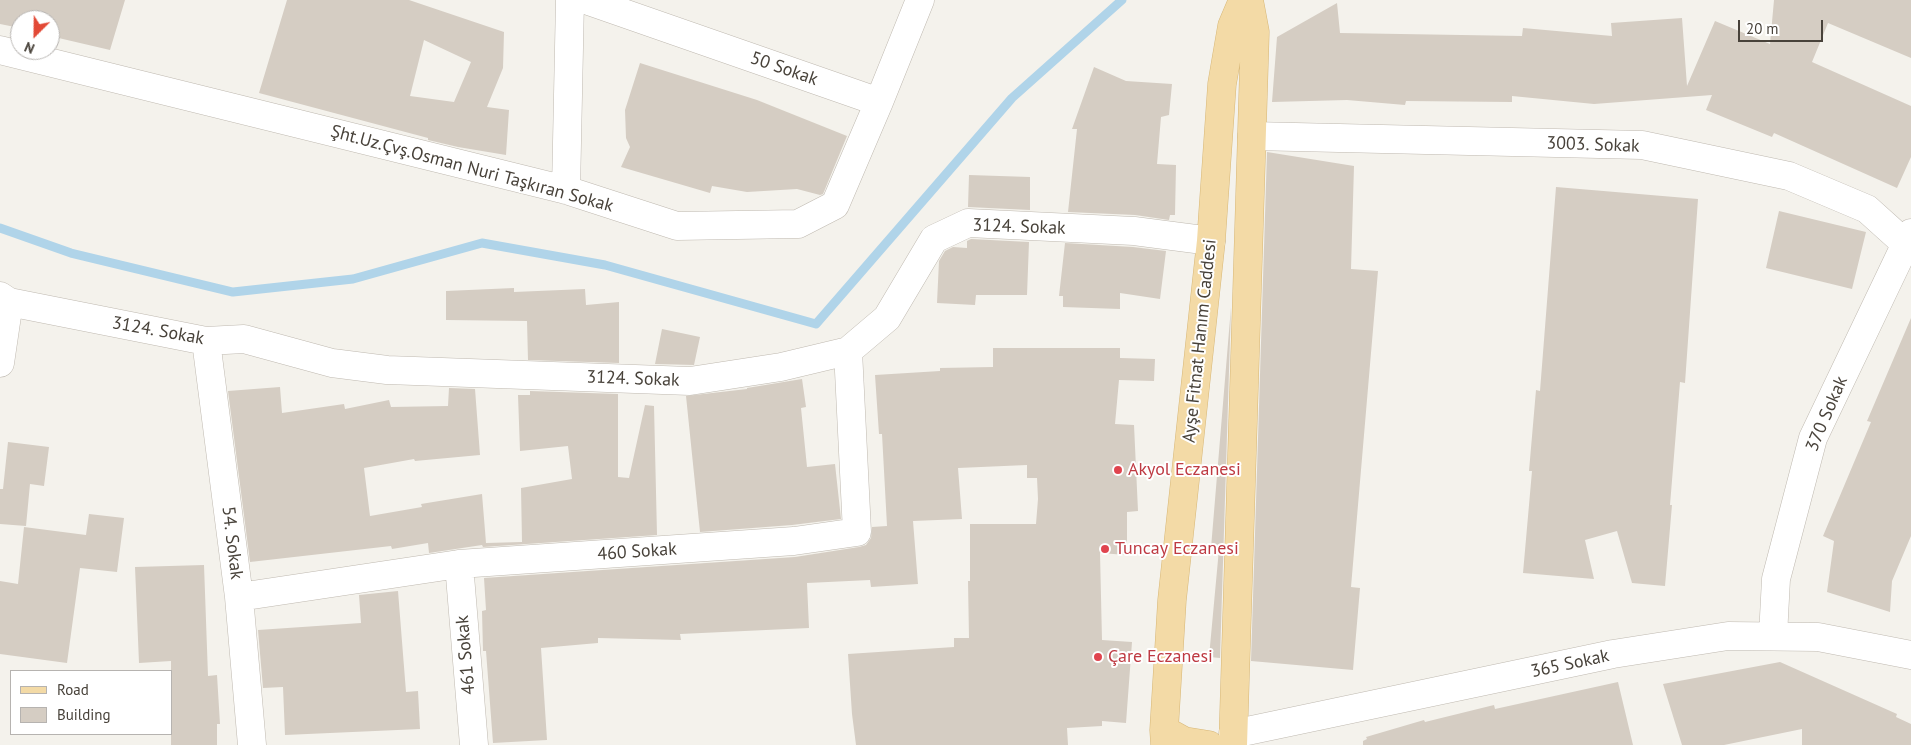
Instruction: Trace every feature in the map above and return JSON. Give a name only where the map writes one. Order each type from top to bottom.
[{"type":"main road","name":"Ayşe Fitnat Hanım Caddesi","points":[[1164,737],[1172,600],[1181,534],[1202,313],[1211,241],[1222,84],[1232,26],[1243,0]]},
{"type":"main road","points":[[1164,737],[1184,741],[1223,736],[1252,136],[1255,32],[1249,0]]},
{"type":"street","points":[[566,190],[570,0]]},
{"type":"street","name":"50 Sokak","points":[[586,0],[879,102]]},
{"type":"street","points":[[879,102],[920,0]]},
{"type":"street","name":"Şht.Uz.Çvş.Osman Nuri Taşkıran Sokak","points":[[0,50],[566,190],[677,226],[798,224],[835,205],[879,102]]},
{"type":"street","name":"3003. Sokak","points":[[1252,136],[1642,146],[1790,176],[1867,209],[1910,242]]},
{"type":"street","name":"3124. Sokak","points":[[4,299],[206,341],[244,338],[332,363],[387,370],[690,380],[782,367],[848,351],[887,318],[934,239],[968,223],[1134,231],[1211,241]]},
{"type":"street","name":"370 Sokak","points":[[1773,636],[1776,579],[1813,438],[1910,242]]},
{"type":"street","points":[[0,363],[4,299]]},
{"type":"street","name":"54. Sokak","points":[[206,341],[238,597],[252,745]]},
{"type":"street","name":"460 Sokak","points":[[238,597],[459,564],[794,541],[856,532],[848,351]]},
{"type":"street","name":"461 Sokak","points":[[459,564],[474,745]]},
{"type":"street","name":"365 Sokak","points":[[1223,736],[1613,654],[1728,636],[1818,637],[1911,655]]},
{"type":"building","points":[[0,0],[125,0],[110,50],[60,38],[60,10],[10,10],[10,26],[0,24]]},
{"type":"building","points":[[287,0],[409,0],[504,32],[503,68],[487,107],[509,110],[506,155],[428,140],[428,138],[259,93]],"holes":[[[424,40],[471,62],[454,102],[410,96]]]},
{"type":"building","points":[[1774,0],[1911,0],[1911,58],[1828,23],[1812,62],[1911,106],[1911,157],[1897,188],[1774,133],[1772,137],[1706,110],[1712,95],[1594,104],[1512,96],[1512,102],[1406,101],[1405,105],[1347,100],[1272,102],[1277,37],[1337,3],[1340,33],[1522,36],[1523,28],[1612,36],[1611,23],[1682,18],[1687,86],[1715,21],[1770,44]]},
{"type":"building","points":[[640,63],[757,100],[847,136],[823,194],[820,195],[797,189],[747,192],[712,186],[710,193],[621,167],[630,147],[626,138],[625,110]]},
{"type":"building","points":[[1094,67],[1126,81],[1172,84],[1169,115],[1161,117],[1157,164],[1176,165],[1175,215],[1170,215],[1169,220],[1135,215],[1068,212],[1077,129],[1072,129]]},
{"type":"building","points":[[1267,152],[1354,166],[1351,269],[1378,271],[1351,587],[1360,588],[1353,670],[1251,661]]},
{"type":"building","points":[[969,175],[1030,177],[1030,210],[968,207]]},
{"type":"building","points":[[1556,187],[1698,199],[1685,383],[1680,382],[1665,586],[1632,583],[1617,531],[1585,540],[1594,579],[1523,573],[1532,471],[1529,471],[1536,390],[1540,391]]},
{"type":"building","points":[[1779,211],[1866,232],[1852,289],[1766,268]]},
{"type":"building","points":[[971,239],[1029,242],[1027,295],[976,295],[975,305],[937,303],[939,261],[945,251],[953,247],[967,248],[967,241]]},
{"type":"building","points":[[1065,243],[1166,251],[1160,299],[1120,293],[1120,309],[1063,307],[1063,296],[1059,296]]},
{"type":"building","points":[[514,288],[514,292],[585,289],[586,305],[619,302],[619,363],[528,360],[527,321],[446,320],[446,291]]},
{"type":"building","points":[[1231,307],[1220,658],[1209,657],[1219,549],[1211,548]]},
{"type":"building","points":[[1911,318],[1911,536],[1892,581],[1890,612],[1827,592],[1834,541],[1823,536],[1871,422],[1867,421]]},
{"type":"building","points":[[662,329],[700,337],[694,365],[655,364]]},
{"type":"building","points":[[993,348],[1120,348],[1120,358],[1155,359],[1154,381],[1119,380],[1115,424],[1134,425],[1138,511],[1127,512],[1127,555],[1100,553],[1102,640],[1132,642],[1126,723],[1102,721],[1102,726],[1067,728],[1068,745],[856,745],[848,654],[954,647],[954,638],[969,638],[970,524],[1036,524],[1037,478],[1027,478],[1027,465],[958,468],[962,519],[913,521],[918,584],[871,587],[870,580],[807,583],[809,628],[680,634],[681,640],[598,638],[598,643],[541,648],[547,740],[493,743],[486,651],[483,651],[482,611],[486,610],[484,578],[795,557],[866,545],[871,538],[872,527],[887,526],[882,434],[879,434],[875,375],[940,371],[940,368],[993,367]]},
{"type":"building","points":[[802,379],[806,407],[801,408],[807,467],[835,464],[841,519],[700,532],[686,396],[747,389]]},
{"type":"building","points":[[280,387],[282,413],[344,404],[345,409],[389,400],[391,407],[448,406],[449,388],[475,389],[480,455],[415,461],[414,459],[364,468],[370,516],[422,507],[421,504],[482,494],[486,543],[522,542],[521,488],[572,479],[568,446],[520,451],[518,395],[530,395],[530,391],[618,394],[618,477],[629,478],[645,405],[654,406],[657,535],[483,547],[482,545],[429,553],[428,543],[392,549],[391,546],[250,562],[228,391]]},
{"type":"building","points":[[8,442],[49,447],[44,486],[30,484],[26,526],[0,524],[0,489],[3,489]]},
{"type":"building","points":[[89,514],[124,518],[117,572],[80,568],[67,663],[0,654],[0,581],[18,584],[24,527],[86,535]]},
{"type":"building","points":[[204,565],[208,676],[217,675],[220,724],[217,724],[217,745],[171,745],[171,661],[139,663],[135,567]]},
{"type":"building","points":[[398,591],[406,692],[418,691],[420,729],[285,735],[283,687],[263,688],[258,630],[361,623],[359,595]]},
{"type":"building","points":[[1780,662],[1897,714],[1896,717],[1911,724],[1911,745],[1802,745],[1802,729],[1724,745],[1682,745],[1663,684]]},
{"type":"building","points":[[1618,682],[1633,745],[1363,745],[1363,741],[1367,739],[1366,737],[1424,720],[1425,722],[1494,705],[1495,709]]},
{"type":"waterway","points":[[0,228],[71,253],[233,292],[353,279],[482,243],[605,265],[816,324],[1012,98],[1122,0]]},
{"type":"place","name":"Akyol Eczanesi","points":[[1118,470]]},
{"type":"place","name":"Tuncay Eczanesi","points":[[1105,549]]},
{"type":"place","name":"Çare Eczanesi","points":[[1098,657]]}]
